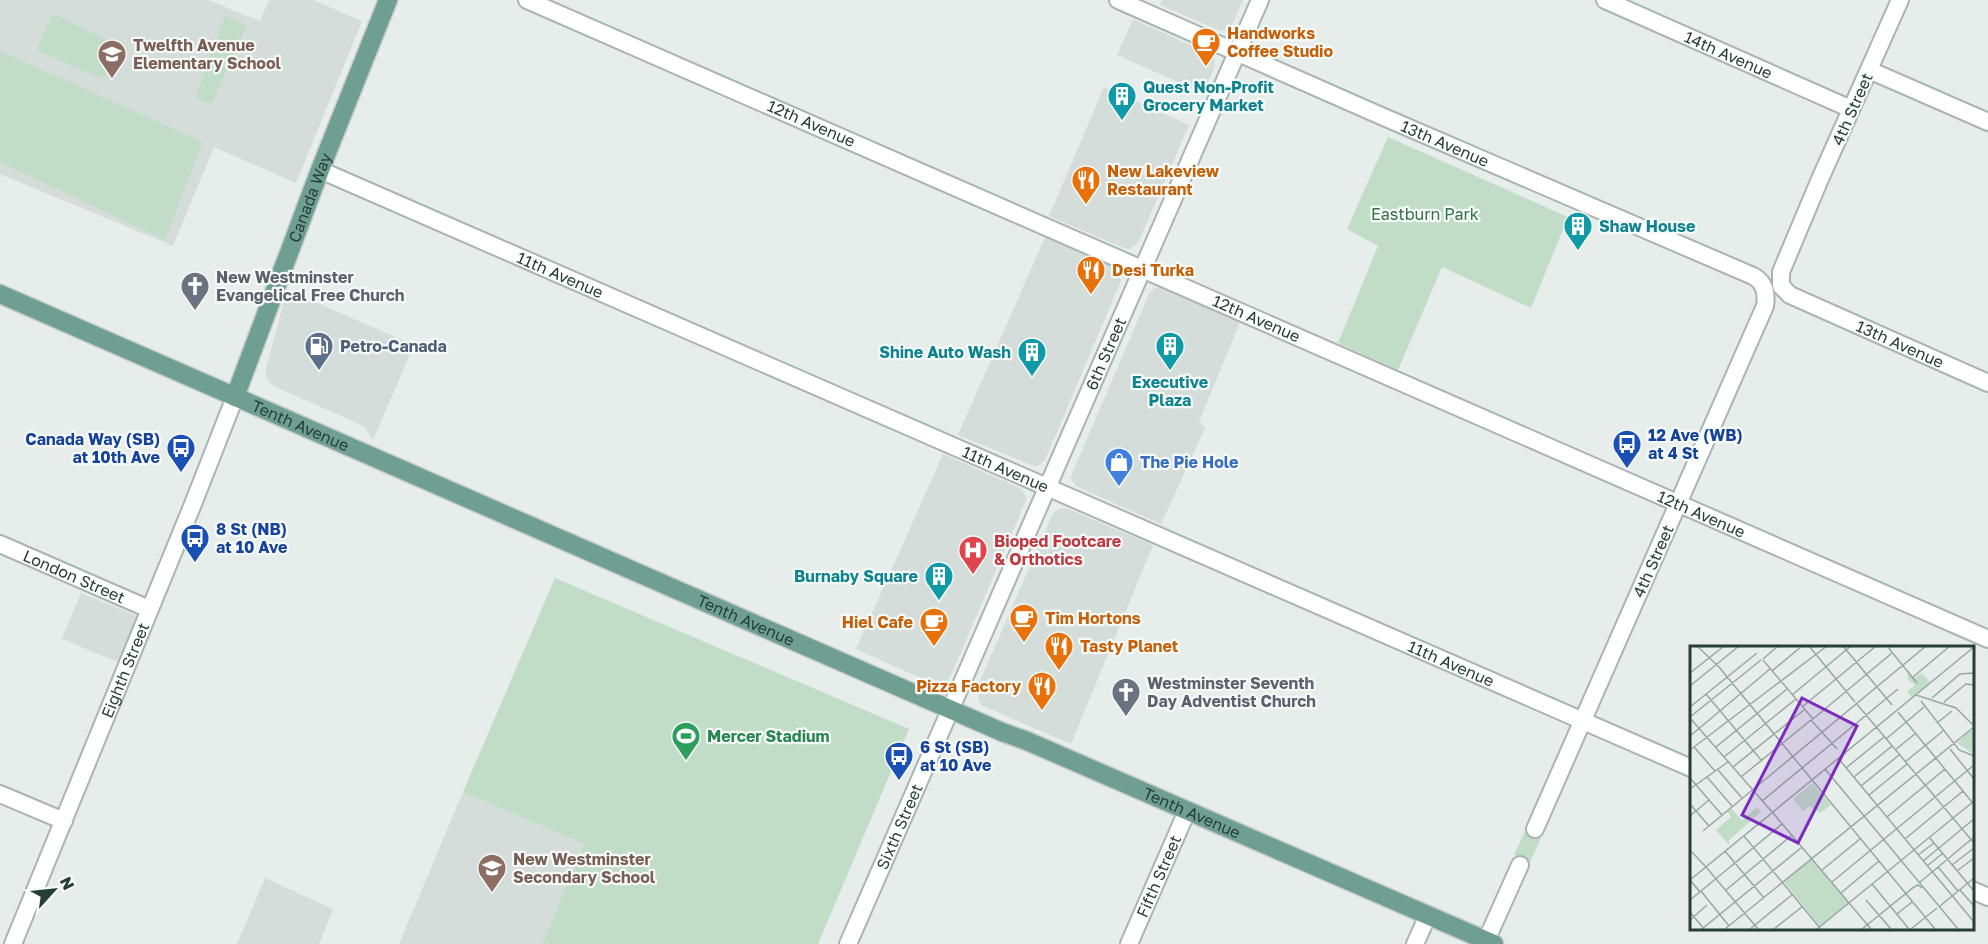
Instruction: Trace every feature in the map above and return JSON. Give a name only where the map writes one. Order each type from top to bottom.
[{"type":"main road","name":"Canada Way","points":[[235,397],[388,0]]},
{"type":"main road","name":"Tenth Avenue","points":[[0,294],[1490,942]]},
{"type":"street","name":"12th Avenue","points":[[527,0],[953,183],[1988,639]]},
{"type":"street","name":"13th Avenue","points":[[1118,0],[1753,276],[1761,282],[1765,292]]},
{"type":"street","name":"6th Street","points":[[950,709],[1260,0]]},
{"type":"street","name":"14th Avenue","points":[[1605,0],[1851,109]]},
{"type":"street","name":"4th Street","points":[[1781,286],[1781,272],[1900,0]]},
{"type":"street","points":[[1869,70],[1988,122]]},
{"type":"street","name":"11th Avenue","points":[[321,170],[1690,768]]},
{"type":"street","name":"13th Avenue","points":[[1781,286],[1790,295],[1988,383]]},
{"type":"street","name":"4th Street","points":[[1535,829],[1765,306],[1765,292]]},
{"type":"street","name":"Eighth Street","points":[[12,944],[235,397]]},
{"type":"street","name":"London Street","points":[[0,544],[149,609]]},
{"type":"street","name":"Sixth Street","points":[[848,944],[950,709]]},
{"type":"street","points":[[0,794],[64,820]]},
{"type":"street","name":"Fifth Street","points":[[1129,944],[1187,811]]},
{"type":"street","points":[[1490,942],[1520,865]]},
{"type":"street","points":[[1973,891],[1988,897]]},
{"type":"street","points":[[1415,944],[1428,915]]},
{"type":"shaded area","name":"Twelfth Avenue Elementary School","points":[[0,0],[208,0],[260,21],[269,0],[313,0],[362,21],[296,183],[214,147],[173,246],[0,174]]},
{"type":"shaded area","points":[[1162,0],[1243,0],[1231,27],[1221,31],[1160,5]]},
{"type":"shaded area","points":[[1133,19],[1214,56],[1215,66],[1203,93],[1117,55]]},
{"type":"shaded area","points":[[1104,87],[1189,125],[1138,243],[1130,249],[1049,216]]},
{"type":"shaded area","points":[[1046,235],[1105,260],[1117,270],[1121,281],[1045,460],[1038,466],[1034,466],[958,435]]},
{"type":"shaded area","points":[[1155,288],[1162,288],[1240,322],[1199,422],[1205,428],[1161,524],[1078,487],[1072,481],[1071,476],[1149,294]]},
{"type":"shaded area","points":[[287,290],[414,345],[373,440],[364,426],[272,385],[266,376]]},
{"type":"shaded area","points":[[943,454],[1022,489],[1027,498],[949,680],[938,686],[856,649]]},
{"type":"shaded area","points":[[1062,508],[1153,545],[1071,744],[981,705],[976,690],[1053,513]]},
{"type":"shaded area","points":[[81,593],[139,617],[120,663],[62,639]]},
{"type":"shaded area","name":"New Westminster Secondary School","points":[[463,792],[584,844],[542,944],[399,944]]},
{"type":"shaded area","points":[[265,878],[333,909],[319,944],[237,944]]},
{"type":"green space","points":[[55,15],[115,44],[118,50],[105,77],[101,78],[38,51],[37,48],[52,16]]},
{"type":"green space","points":[[225,16],[247,25],[212,103],[201,101],[196,96]]},
{"type":"green space","points":[[0,51],[203,142],[165,240],[0,162]]},
{"type":"green space","name":"Eastburn Park","points":[[1388,137],[1568,217],[1531,308],[1442,267],[1398,370],[1338,343],[1378,246],[1347,229]]},
{"type":"green space","name":"Mercer Stadium","points":[[555,578],[909,729],[818,944],[542,944],[584,844],[463,792]]},
{"type":"green space","points":[[1525,831],[1541,838],[1530,862],[1514,855]]},
{"type":"place","name":"Handworks Coffee Studio","points":[[1206,68]]},
{"type":"place","name":"Twelfth Avenue Elementary School","points":[[112,80]]},
{"type":"place","name":"Quest Non-Profit Grocery Market","points":[[1122,122]]},
{"type":"place","name":"New Lakeview Restaurant","points":[[1086,206]]},
{"type":"place","name":"Shaw House","points":[[1578,252]]},
{"type":"place","name":"Desi Turka","points":[[1091,296]]},
{"type":"place","name":"New Westminster Evangelical Free Church","points":[[195,312]]},
{"type":"place","name":"Petro-Canada","points":[[319,372]]},
{"type":"place","name":"Executive Plaza","points":[[1170,372]]},
{"type":"place","name":"Shine Auto Wash","points":[[1032,378]]},
{"type":"place","name":"12 Ave (WB) at 4 St","points":[[1627,470]]},
{"type":"place","name":"Canada Way (SB) at 10th Ave","points":[[181,474]]},
{"type":"place","name":"The Pie Hole","points":[[1119,488]]},
{"type":"place","name":"8 St (NB) at 10 Ave","points":[[195,564]]},
{"type":"place","name":"Bioped Footcare & Orthotics","points":[[973,576]]},
{"type":"place","name":"Burnaby Square","points":[[939,602]]},
{"type":"place","name":"Tim Hortons","points":[[1024,644]]},
{"type":"place","name":"Hiel Cafe","points":[[934,648]]},
{"type":"place","name":"Tasty Planet","points":[[1059,672]]},
{"type":"place","name":"Pizza Factory","points":[[1042,712]]},
{"type":"place","name":"Westminster Seventh Day Adventist Church","points":[[1126,718]]},
{"type":"place","name":"Mercer Stadium","points":[[686,762]]},
{"type":"place","name":"6 St (SB) at 10 Ave","points":[[899,782]]},
{"type":"place","name":"New Westminster Secondary School","points":[[492,894]]}]
